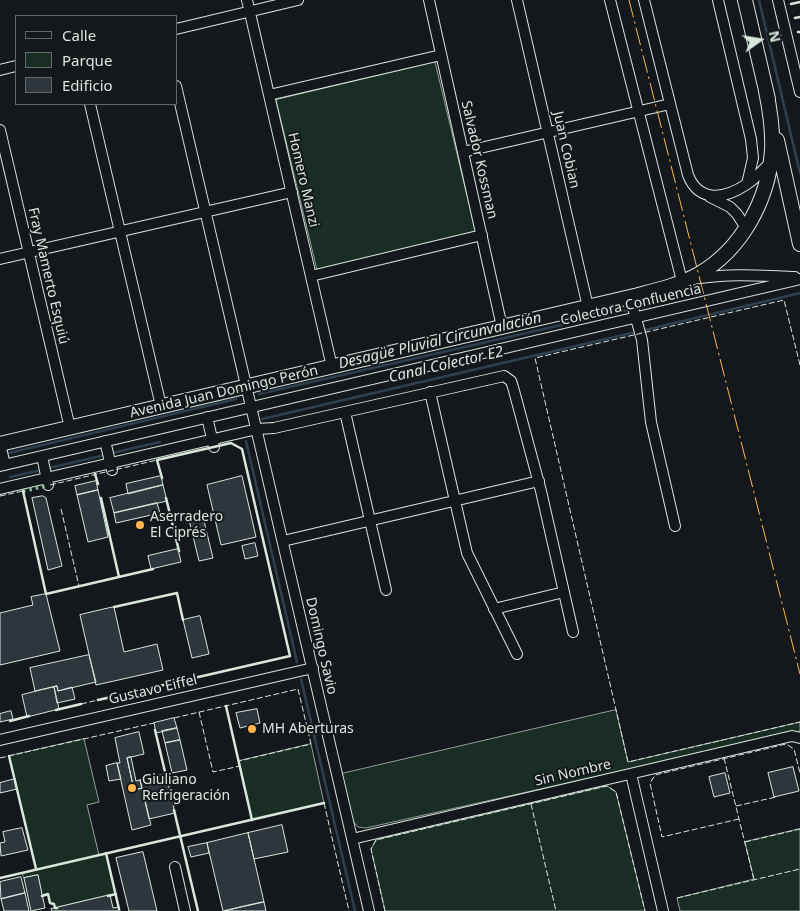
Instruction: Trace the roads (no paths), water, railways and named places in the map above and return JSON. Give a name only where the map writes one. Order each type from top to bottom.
[{"type":"main road","points":[[745,0],[800,244]]},
{"type":"main road","points":[[682,281],[700,273],[719,260],[729,250],[746,228],[764,190],[770,163],[772,132],[766,91]]},
{"type":"main road","name":"Avenida Juan Domingo Perón","points":[[0,444],[630,297],[682,281]]},
{"type":"street","name":"Homero Manzi","points":[[247,0],[332,367]]},
{"type":"street","points":[[178,29],[298,0]]},
{"type":"street","name":"Salvador Kossman","points":[[429,0],[502,327]]},
{"type":"street","name":"Juan Cobian","points":[[517,0],[588,307]]},
{"type":"street","points":[[610,0],[682,281]]},
{"type":"street","points":[[644,0],[688,175],[696,188],[707,196],[730,207],[746,228]]},
{"type":"street","points":[[718,0],[751,139],[752,158],[747,184]]},
{"type":"street","points":[[778,0],[797,69],[800,92]]},
{"type":"street","points":[[269,95],[441,55]]},
{"type":"street","points":[[0,70],[15,66]]},
{"type":"street","name":"Domingo Savio","points":[[178,94],[369,911]]},
{"type":"street","points":[[463,152],[670,104]]},
{"type":"street","points":[[90,105],[161,406]]},
{"type":"street","name":"Fray Mamerto Esquiú","points":[[0,130],[70,428]]},
{"type":"street","points":[[707,196],[725,194],[747,184],[770,163]]},
{"type":"street","points":[[0,259],[292,192]]},
{"type":"street","points":[[311,276],[482,236]]},
{"type":"street","name":"Avenida Juan Domingo Perón","points":[[682,281],[727,275],[800,278]]},
{"type":"street","name":"Colectora Confluencia","points":[[2,465],[636,318],[800,278]]},
{"type":"street","points":[[630,297],[642,340],[651,422],[676,526]]},
{"type":"street","points":[[0,489],[15,489],[47,482],[213,443],[257,429],[274,428],[501,376],[509,378],[514,387],[573,632]]},
{"type":"street","points":[[430,392],[466,553],[517,654]]},
{"type":"street","points":[[345,412],[386,590]]},
{"type":"street","points":[[207,418],[213,443]]},
{"type":"street","points":[[105,441],[111,467]]},
{"type":"street","points":[[0,444],[2,465]]},
{"type":"street","points":[[42,456],[47,482]]},
{"type":"street","points":[[283,541],[538,481]]},
{"type":"street","points":[[494,609],[564,592]]},
{"type":"street","name":"Gustavo Eiffel","points":[[0,740],[312,668]]},
{"type":"street","name":"Sin Nombre","points":[[352,839],[792,736],[800,738]]},
{"type":"street","points":[[631,774],[663,911]]},
{"type":"street","points":[[175,867],[185,911]]},
{"type":"waterway","points":[[759,0],[800,173]]},
{"type":"waterway","name":"Canal Colector E2","points":[[645,330],[800,293]]},
{"type":"waterway","name":"Desagüe Pluvial Circunvalación","points":[[640,306],[692,294]]},
{"type":"waterway","name":"Desagüe Pluvial Circunvalación","points":[[259,394],[627,310]]},
{"type":"waterway","name":"Canal Colector E2","points":[[262,419],[636,332]]},
{"type":"waterway","name":"Desagüe Pluvial Circunvalación","points":[[9,453],[236,399]]},
{"type":"waterway","points":[[246,441],[297,662]]},
{"type":"waterway","name":"Canal Colector E2","points":[[112,453],[160,442]]},
{"type":"waterway","name":"Canal Colector E2","points":[[49,468],[105,455]]},
{"type":"waterway","name":"Canal Colector E2","points":[[10,477],[41,470]]},
{"type":"waterway","points":[[301,679],[355,911]]},
{"type":"place","name":"Aserradero El Ciprés","points":[[140,525]]},
{"type":"place","name":"MH Aberturas","points":[[252,729]]},
{"type":"place","name":"Giuliano Refrigeración","points":[[132,788]]}]
